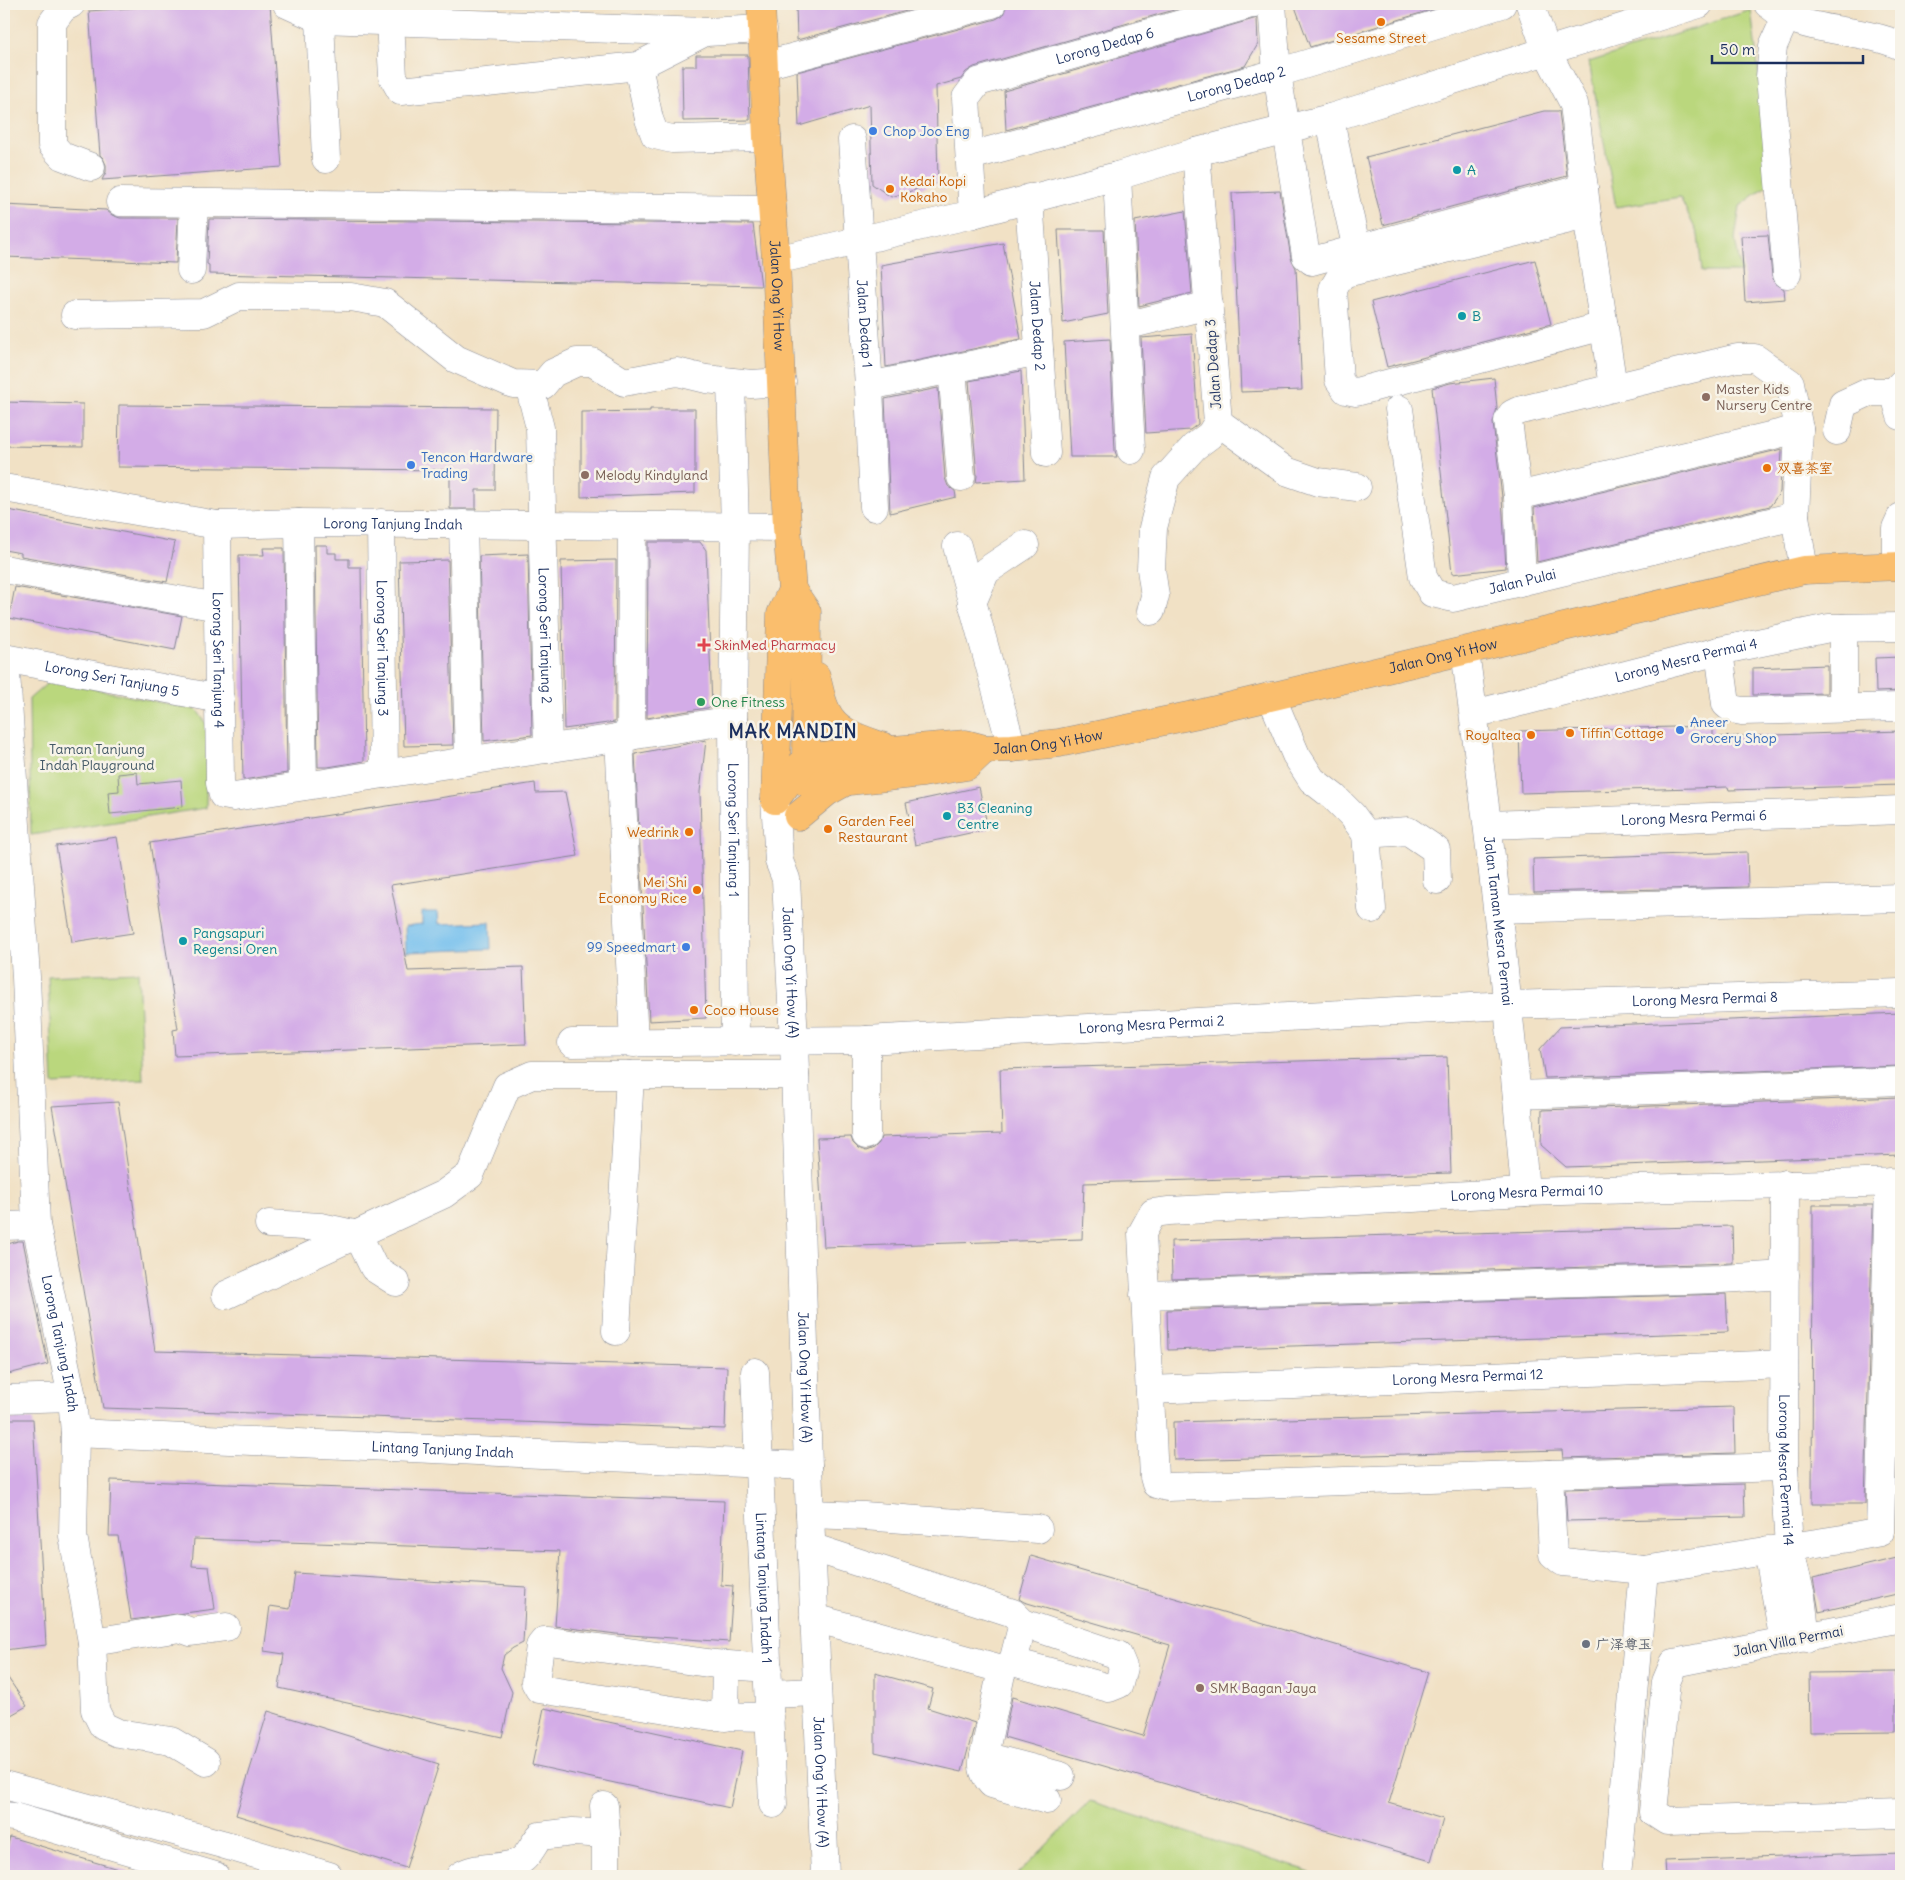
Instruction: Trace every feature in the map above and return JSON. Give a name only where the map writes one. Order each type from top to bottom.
[{"type":"main road","name":"Jalan Ong Yi How","points":[[762,16],[767,137],[782,382],[787,527],[792,590],[781,614],[775,800]]},
{"type":"main road","name":"Jalan Ong Yi How","points":[[804,770],[893,751],[966,744],[985,749],[1059,744],[1198,714],[1804,570],[1899,566]]},
{"type":"main road","name":"Jalan Ong Yi How","points":[[792,590],[807,612],[808,648],[804,770]]},
{"type":"main road","points":[[808,648],[826,711],[836,724],[849,735],[893,751]]},
{"type":"main road","points":[[775,800],[790,777],[804,770],[789,751],[779,709]]},
{"type":"main road","name":"Jalan Ong Yi How","points":[[804,770],[849,781],[922,773],[966,766],[985,749]]},
{"type":"main road","points":[[798,816],[827,792],[849,781]]},
{"type":"street","points":[[72,4],[63,8],[52,23],[52,145],[62,156],[91,167]]},
{"type":"street","points":[[287,4],[320,19],[706,32]]},
{"type":"street","points":[[765,65],[992,4]]},
{"type":"street","name":"Lorong Dedap 6","points":[[970,156],[966,98],[978,82],[1251,4]]},
{"type":"street","points":[[1272,4],[1277,73],[1306,256],[1312,261],[1584,188]]},
{"type":"street","name":"Lorong Dedap 2","points":[[970,156],[1277,73],[1502,4]]},
{"type":"street","points":[[1530,4],[1547,52],[1574,104],[1587,215],[1613,387]]},
{"type":"street","points":[[776,260],[973,214],[1117,176],[1196,152],[1330,118],[1699,4]]},
{"type":"street","points":[[1787,274],[1770,77],[1777,10],[1821,28],[1865,36],[1901,46]]},
{"type":"street","points":[[390,21],[393,77],[401,91],[638,66],[706,32],[762,16]]},
{"type":"street","points":[[320,19],[326,160]]},
{"type":"street","points":[[638,66],[649,119],[655,135],[672,139],[767,137]]},
{"type":"street","points":[[1330,118],[1357,250]]},
{"type":"street","name":"Jalan Dedap 1","points":[[852,140],[870,386],[874,508]]},
{"type":"street","name":"Jalan Dedap 3","points":[[1151,611],[1155,596],[1151,570],[1153,528],[1166,478],[1194,447],[1210,435],[1218,422],[1196,152]]},
{"type":"street","points":[[970,156],[973,214]]},
{"type":"street","points":[[1117,176],[1130,450]]},
{"type":"street","name":"Jalan Dedap 2","points":[[1029,198],[1046,454]]},
{"type":"street","points":[[120,202],[772,209]]},
{"type":"street","points":[[191,270],[194,203]]},
{"type":"street","points":[[1587,215],[1342,274],[1334,289],[1340,380],[1346,390],[1356,392],[1604,326]]},
{"type":"street","points":[[74,315],[204,313],[239,296],[351,297],[385,303],[456,359],[513,384],[542,385],[553,373],[578,362],[592,362],[624,382],[677,372],[706,379],[750,384],[782,382]]},
{"type":"street","points":[[1125,326],[1209,305]]},
{"type":"street","points":[[870,386],[1040,351]]},
{"type":"street","points":[[1522,581],[1518,496],[1508,421],[1512,414],[1613,387],[1737,358],[1755,358],[1790,383],[1799,429],[1795,516],[1804,570]]},
{"type":"street","points":[[952,369],[961,477]]},
{"type":"street","name":"Lorong Seri Tanjung 1","points":[[731,382],[735,527],[733,720],[735,1042]]},
{"type":"street","name":"Lorong Seri Tanjung 2","points":[[529,385],[540,428],[548,748]]},
{"type":"street","points":[[1837,431],[1844,404],[1869,392],[1899,398]]},
{"type":"street","name":"Jalan Pulai","points":[[1399,409],[1424,577],[1432,593],[1453,598],[1795,516]]},
{"type":"street","points":[[1218,422],[1286,471],[1318,482],[1357,487]]},
{"type":"street","points":[[1518,496],[1799,429]]},
{"type":"street","name":"Lorong Tanjung Indah","points":[[4,488],[217,525],[299,522],[543,524],[632,527],[787,527]]},
{"type":"street","points":[[1899,566],[1896,528],[1901,517]]},
{"type":"street","points":[[299,522],[303,786],[733,720]]},
{"type":"street","name":"Lorong Seri Tanjung 3","points":[[381,523],[384,774]]},
{"type":"street","points":[[463,524],[469,761]]},
{"type":"street","name":"Lorong Seri Tanjung 4","points":[[217,525],[220,783],[223,795],[234,797],[303,786]]},
{"type":"street","points":[[632,527],[625,737],[634,1042]]},
{"type":"street","points":[[972,603],[986,571],[1025,545]]},
{"type":"street","points":[[958,546],[1012,748]]},
{"type":"street","points":[[4,569],[218,607]]},
{"type":"street","name":"Lorong Mesra Permai 4","points":[[1474,714],[1720,651],[1829,628],[1901,627]]},
{"type":"street","points":[[1843,628],[1844,708]]},
{"type":"street","name":"Jalan Taman Mesra Permai","points":[[1465,651],[1499,909],[1518,1096],[1525,1192]]},
{"type":"street","points":[[1720,651],[1726,704],[1732,709],[1742,711],[1901,707]]},
{"type":"street","name":"Lorong Tanjung Indah","points":[[4,658],[26,977],[36,1225],[72,1397],[75,1433],[72,1536],[92,1642],[95,1710],[103,1726],[118,1733],[171,1741],[206,1762]]},
{"type":"street","name":"Lorong Seri Tanjung 5","points":[[4,658],[220,699]]},
{"type":"street","points":[[1271,696],[1296,754],[1312,780],[1334,797],[1352,815],[1366,834],[1372,909]]},
{"type":"street","name":"Jalan Ong Yi How (A)","points":[[786,879],[794,860],[804,770]]},
{"type":"street","name":"Jalan Ong Yi How (A)","points":[[775,800],[779,861],[786,879],[794,1042],[811,1547],[825,1876]]},
{"type":"street","name":"Lorong Mesra Permai 6","points":[[1488,825],[1901,810]]},
{"type":"street","points":[[1366,834],[1408,831],[1436,850],[1437,880]]},
{"type":"street","points":[[1499,909],[1901,898]]},
{"type":"street","name":"Lorong Mesra Permai 8","points":[[1508,1005],[1901,993]]},
{"type":"street","name":"Lorong Mesra Permai 2","points":[[572,1043],[866,1040],[1508,1005]]},
{"type":"street","points":[[866,1040],[866,1135]]},
{"type":"street","points":[[226,1295],[444,1194],[470,1175],[507,1086],[532,1075],[795,1075]]},
{"type":"street","points":[[616,1331],[630,1075]]},
{"type":"street","points":[[1518,1096],[1901,1081]]},
{"type":"street","points":[[1795,1640],[1778,1548],[1880,1532],[1895,1182]]},
{"type":"street","name":"Lorong Mesra Permai 10","points":[[1144,1295],[1142,1233],[1153,1213],[1179,1210],[1525,1192],[1895,1182]]},
{"type":"street","name":"Lorong Mesra Permai 14","points":[[1550,1474],[1553,1554],[1563,1562],[1644,1570],[1778,1548],[1784,1467],[1785,1184]]},
{"type":"street","points":[[269,1224],[297,1224],[322,1227],[358,1235]]},
{"type":"street","points":[[4,1226],[36,1225]]},
{"type":"street","points":[[358,1235],[374,1268],[396,1282]]},
{"type":"street","points":[[1784,1467],[1167,1487],[1156,1484],[1154,1477],[1144,1295],[1721,1279],[1785,1274]]},
{"type":"street","name":"Lorong Mesra Permai 12","points":[[1150,1390],[1784,1364]]},
{"type":"street","name":"Lintang Tanjung Indah 1","points":[[755,1372],[773,1804]]},
{"type":"street","points":[[4,1399],[72,1397]]},
{"type":"street","name":"Lintang Tanjung Indah","points":[[75,1433],[808,1466]]},
{"type":"street","points":[[810,1514],[864,1516],[1038,1529]]},
{"type":"street","points":[[811,1547],[1013,1614],[1023,1622],[1118,1655],[1123,1667],[1119,1684],[1109,1688],[814,1618]]},
{"type":"street","points":[[1617,1876],[1644,1570]]},
{"type":"street","name":"Jalan Villa Permai","points":[[1901,1618],[1674,1663],[1666,1682],[1653,1812],[1667,1821],[1901,1814]]},
{"type":"street","points":[[1023,1622],[1007,1665],[981,1766],[992,1784],[1047,1800]]},
{"type":"street","points":[[92,1642],[180,1628],[191,1632],[226,1626]]},
{"type":"street","points":[[769,1693],[726,1665],[549,1641],[544,1641],[540,1646],[535,1682],[539,1689],[725,1717],[769,1693],[817,1692]]},
{"type":"street","points":[[725,1717],[726,1665]]},
{"type":"street","points":[[984,1756],[1061,1776]]},
{"type":"street","points":[[4,1785],[222,1844],[329,1876]]},
{"type":"street","points":[[604,1806],[606,1876]]},
{"type":"street","points":[[7,1814],[215,1876]]},
{"type":"street","points":[[460,1876],[478,1869],[500,1867],[521,1861],[540,1836],[573,1832],[606,1834]]},
{"type":"green space","points":[[1751,10],[1772,182],[1740,206],[1735,239],[1741,272],[1702,272],[1698,235],[1680,197],[1616,207],[1589,62]]},
{"type":"green space","name":"Taman Tanjung Indah Playground","points":[[51,680],[197,710],[207,725],[206,808],[31,835],[29,699]]},
{"type":"green space","points":[[138,972],[143,1080],[53,1084],[48,976]]},
{"type":"green space","points":[[1090,1801],[1323,1876],[1016,1876]]},
{"type":"water","points":[[422,912],[438,912],[439,924],[490,922],[491,949],[406,952],[405,926],[422,924]]},
{"type":"building","points":[[184,4],[270,4],[282,167],[102,180],[106,172],[106,165],[100,155],[89,11]]},
{"type":"building","points":[[796,4],[933,4],[797,40]]},
{"type":"building","points":[[1007,4],[1195,4],[974,67],[966,72],[961,79],[936,86],[938,183],[891,197],[872,184],[870,105],[799,126],[797,72],[996,19],[1003,15]]},
{"type":"building","points":[[1294,4],[1447,4],[1447,5],[1310,47]]},
{"type":"building","points":[[1257,18],[1258,44],[1245,66],[1006,130],[1004,91]]},
{"type":"building","points":[[696,55],[748,55],[750,120],[683,121],[682,66],[696,66]]},
{"type":"building","name":"A","points":[[1544,111],[1559,111],[1567,176],[1383,225],[1366,157]]},
{"type":"building","points":[[1280,191],[1291,258],[1296,268],[1302,390],[1241,392],[1232,193]]},
{"type":"building","points":[[4,205],[106,210],[120,218],[178,218],[176,263],[4,257]]},
{"type":"building","points":[[1185,211],[1192,293],[1139,306],[1135,221]]},
{"type":"building","points":[[209,219],[753,224],[761,286],[209,274],[209,265],[207,264]]},
{"type":"building","points":[[1058,230],[1104,230],[1108,314],[1063,323]]},
{"type":"building","points":[[1768,235],[1772,276],[1775,283],[1784,289],[1785,299],[1745,302],[1741,236]]},
{"type":"building","points":[[1003,243],[1021,339],[886,367],[881,265]]},
{"type":"building","name":"B","points":[[1535,260],[1551,324],[1387,367],[1371,302]]},
{"type":"building","points":[[1192,334],[1198,424],[1190,430],[1146,433],[1141,338]]},
{"type":"building","points":[[1110,339],[1115,451],[1117,457],[1070,457],[1064,342]]},
{"type":"building","points":[[1021,371],[1025,479],[976,482],[969,381]]},
{"type":"building","points":[[1494,378],[1497,408],[1493,423],[1502,497],[1506,568],[1452,574],[1432,388],[1450,383]]},
{"type":"building","points":[[938,388],[945,478],[948,486],[955,491],[956,497],[890,513],[885,399]]},
{"type":"building","points":[[4,402],[83,404],[83,447],[4,446]]},
{"type":"building","points":[[119,405],[496,408],[495,490],[476,490],[476,509],[450,509],[450,470],[118,467]]},
{"type":"building","points":[[650,409],[695,409],[695,493],[581,497],[581,412],[650,411]]},
{"type":"building","points":[[1782,449],[1780,492],[1770,506],[1537,562],[1534,508]]},
{"type":"building","points":[[8,510],[175,542],[167,582],[21,556],[21,553],[4,550]]},
{"type":"building","points":[[648,542],[700,542],[706,550],[712,707],[647,718]]},
{"type":"building","points":[[315,545],[327,545],[327,553],[336,553],[336,559],[349,559],[349,567],[361,567],[364,761],[328,767],[318,767]]},
{"type":"building","points":[[263,548],[284,548],[287,773],[243,780],[239,555],[264,555]]},
{"type":"building","points":[[528,554],[532,735],[484,741],[479,556]]},
{"type":"building","points":[[448,560],[453,745],[404,746],[399,561]]},
{"type":"building","points":[[616,560],[615,722],[564,729],[561,561]]},
{"type":"building","points":[[15,587],[182,616],[175,650],[9,618]]},
{"type":"building","points":[[1901,657],[1901,691],[1876,692],[1875,658]]},
{"type":"building","points":[[1827,665],[1827,693],[1753,695],[1753,668]]},
{"type":"building","points":[[1713,726],[1713,737],[1901,731],[1901,785],[1729,790],[1728,787],[1521,793],[1519,731]]},
{"type":"building","points":[[706,740],[700,792],[706,1018],[649,1021],[635,754]]},
{"type":"building","points":[[137,772],[138,784],[181,780],[183,807],[110,814],[108,792],[119,791],[118,774]]},
{"type":"building","name":"Pangsapuri Regensi Oren","points":[[535,783],[536,793],[565,792],[578,856],[391,885],[408,971],[523,967],[526,1044],[175,1056],[173,1030],[178,1029],[150,843]]},
{"type":"building","name":"B3 Cleaning Centre","points":[[979,787],[988,829],[915,845],[906,803]]},
{"type":"building","points":[[117,837],[133,933],[72,942],[56,846]]},
{"type":"building","points":[[1747,852],[1748,887],[1534,892],[1533,859]]},
{"type":"building","points":[[1901,1013],[1901,1066],[1545,1078],[1540,1049],[1560,1027]]},
{"type":"building","points":[[1447,1057],[1451,1173],[1084,1183],[1082,1239],[824,1247],[817,1138],[851,1137],[853,1143],[858,1148],[866,1151],[874,1148],[879,1143],[881,1137],[1002,1133],[1000,1069]]},
{"type":"building","points":[[1901,1097],[1901,1155],[1566,1167],[1541,1145],[1542,1110]]},
{"type":"building","points":[[118,1102],[155,1351],[727,1367],[725,1429],[103,1408],[52,1106]]},
{"type":"building","points":[[1813,1205],[1873,1205],[1865,1504],[1812,1504]]},
{"type":"building","points":[[1732,1226],[1733,1263],[1172,1279],[1171,1241]]},
{"type":"building","points":[[23,1241],[48,1364],[4,1375],[4,1245]]},
{"type":"building","points":[[1726,1294],[1728,1332],[1168,1350],[1167,1310]]},
{"type":"building","points":[[1901,1313],[1901,1447],[1898,1447]]},
{"type":"building","points":[[1734,1407],[1735,1453],[1563,1458],[1562,1450],[1174,1460],[1173,1422]]},
{"type":"building","points":[[4,1419],[33,1419],[46,1645],[4,1650]]},
{"type":"building","points":[[111,1480],[724,1501],[721,1585],[733,1586],[729,1642],[616,1634],[555,1626],[560,1551],[194,1539],[192,1566],[209,1567],[215,1609],[131,1620],[118,1536],[109,1536]]},
{"type":"building","points":[[1744,1484],[1745,1517],[1567,1521],[1565,1489]]},
{"type":"building","points":[[1031,1556],[1428,1672],[1389,1803],[1443,1819],[1431,1861],[1004,1737],[1012,1697],[1143,1736],[1170,1645],[1019,1599]]},
{"type":"building","points":[[1901,1557],[1901,1593],[1819,1612],[1813,1578]]},
{"type":"building","points":[[295,1573],[526,1587],[523,1643],[504,1655],[501,1668],[512,1692],[502,1737],[279,1688],[284,1654],[264,1651],[270,1606],[290,1609]]},
{"type":"building","points":[[4,1672],[27,1706],[4,1719]]},
{"type":"building","points":[[1896,1672],[1896,1731],[1810,1732],[1809,1673]]},
{"type":"building","points":[[875,1673],[933,1689],[928,1708],[975,1723],[962,1772],[875,1752]]},
{"type":"building","points":[[544,1708],[742,1751],[730,1808],[532,1765]]},
{"type":"building","points":[[268,1711],[439,1764],[406,1868],[236,1815]]},
{"type":"building","points":[[10,1837],[128,1872],[127,1876],[4,1876],[4,1858]]},
{"type":"building","points":[[1901,1853],[1901,1876],[1666,1876],[1665,1861]]},
{"type":"place","name":"Sesame Street","points":[[1381,22]]},
{"type":"place","name":"Chop Joo Eng","points":[[873,131]]},
{"type":"place","name":"A","points":[[1457,170]]},
{"type":"place","name":"Kedai Kopi Kokaho","points":[[890,189]]},
{"type":"place","name":"B","points":[[1462,316]]},
{"type":"place","name":"Master Kids Nursery Centre","points":[[1706,397]]},
{"type":"place","name":"Tencon Hardware Trading","points":[[411,465]]},
{"type":"place","name":"双喜茶室","points":[[1767,468]]},
{"type":"place","name":"Melody Kindyland","points":[[585,475]]},
{"type":"place","name":"SkinMed Pharmacy","points":[[704,645]]},
{"type":"place","name":"One Fitness","points":[[701,702]]},
{"type":"place","name":"Aneer Grocery Shop","points":[[1680,730]]},
{"type":"place","name":"Tiffin Cottage","points":[[1570,733]]},
{"type":"place","name":"Royaltea","points":[[1531,735]]},
{"type":"place","name":"B3 Cleaning Centre","points":[[947,816]]},
{"type":"place","name":"Garden Feel Restaurant","points":[[828,829]]},
{"type":"place","name":"Wedrink","points":[[689,832]]},
{"type":"place","name":"Mei Shi Economy Rice","points":[[697,890]]},
{"type":"place","name":"Pangsapuri Regensi Oren","points":[[183,941]]},
{"type":"place","name":"99 Speedmart","points":[[686,947]]},
{"type":"place","name":"Coco House","points":[[694,1010]]},
{"type":"place","name":"广泽尊玉","points":[[1586,1644]]},
{"type":"place","name":"SMK Bagan Jaya","points":[[1200,1688]]},
{"type":"district","name":"MAK MANDIN","points":[[793,731]]}]
